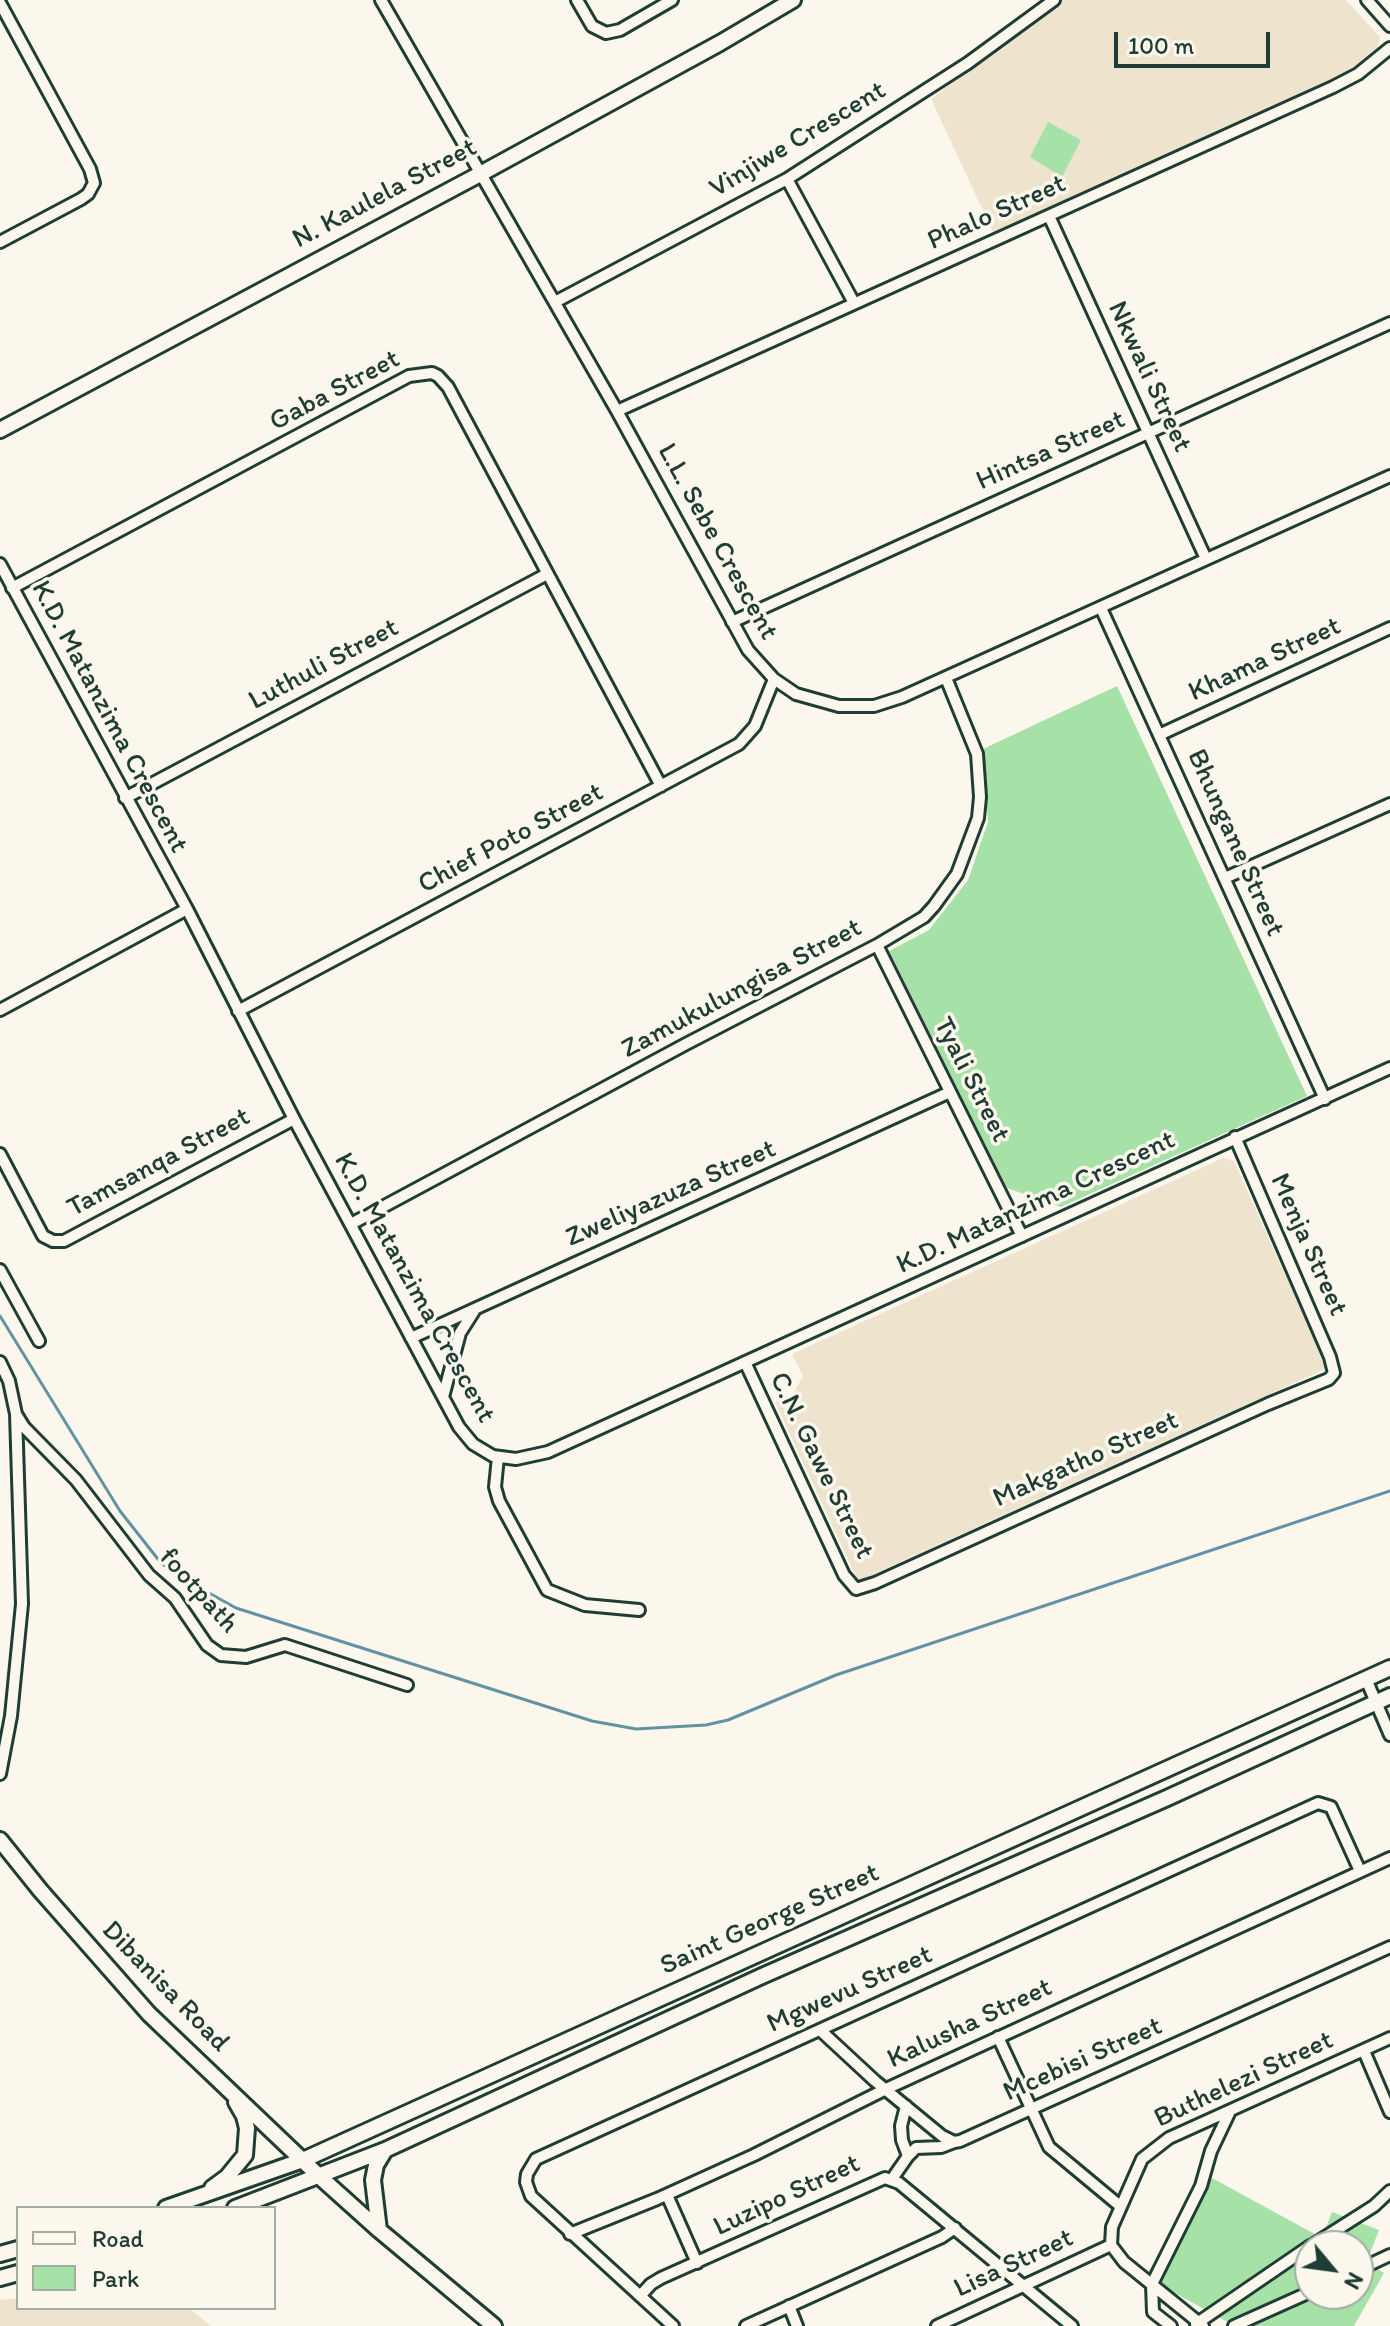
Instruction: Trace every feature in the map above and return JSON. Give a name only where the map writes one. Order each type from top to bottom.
[{"type":"main road","name":"N. Kaulela Street","points":[[0,430],[482,173],[793,0]]},
{"type":"main road","name":"Saint George Street","points":[[173,2206],[303,2160],[1390,1668]]},
{"type":"main road","name":"Saint George Street","points":[[240,2206],[385,2150],[781,1968],[1383,1699]]},
{"type":"main road","name":"Dibanisa Road","points":[[0,1840],[149,2014],[320,2177],[494,2326]]},
{"type":"main road","points":[[195,2200],[227,2177],[245,2155],[248,2138],[244,2116],[226,2086]]},
{"type":"main road","points":[[379,2230],[373,2180],[376,2165],[385,2150]]},
{"type":"street","name":"L.L. Sebe Crescent","points":[[381,0],[617,411],[748,650],[774,679],[810,699],[860,707],[888,702],[1390,476]]},
{"type":"street","points":[[577,0],[592,26],[606,33],[620,30],[672,0]]},
{"type":"street","name":"Vinjiwe Crescent","points":[[555,302],[787,179],[955,72],[1054,0]]},
{"type":"street","points":[[1367,0],[1390,26]]},
{"type":"street","points":[[0,3],[90,169],[94,183],[81,199],[0,242]]},
{"type":"street","name":"Phalo Street","points":[[617,411],[1347,81],[1390,48]]},
{"type":"street","points":[[787,179],[854,303]]},
{"type":"street","name":"Nkwali Street","points":[[1049,216],[1206,559]]},
{"type":"street","name":"Hintsa Street","points":[[732,622],[1390,323]]},
{"type":"street","name":"Gaba Street","points":[[12,588],[409,376],[425,372],[438,376],[448,387],[661,786]]},
{"type":"street","name":"K.D. Matanzima Crescent","points":[[0,564],[187,909],[294,1119],[443,1397],[466,1437],[498,1457],[525,1458],[548,1452],[1390,1068]]},
{"type":"street","name":"Luthuli Street","points":[[125,798],[547,574]]},
{"type":"street","name":"Bhungane Street","points":[[1101,608],[1325,1099]]},
{"type":"street","name":"Khama Street","points":[[1159,735],[1390,628]]},
{"type":"street","name":"Zamukulungisa Street","points":[[351,1224],[877,945],[911,926],[934,906],[957,874],[978,818],[977,754],[946,678]]},
{"type":"street","name":"Chief Poto Street","points":[[238,1011],[730,750],[755,726],[774,679]]},
{"type":"street","points":[[1225,878],[1390,804]]},
{"type":"street","points":[[0,1010],[187,909]]},
{"type":"street","name":"Tyali Street","points":[[877,945],[1022,1236]]},
{"type":"street","name":"Zweliyazuza Street","points":[[411,1338],[950,1092]]},
{"type":"street","name":"Tamsanqa Street","points":[[0,1154],[43,1236],[53,1241],[64,1241],[294,1119]]},
{"type":"street","name":"Menja Street","points":[[1235,1137],[1330,1357],[1334,1373]]},
{"type":"street","points":[[0,1270],[39,1341]]},
{"type":"street","points":[[443,1397],[460,1333],[475,1309]]},
{"type":"street","points":[[0,1362],[9,1381],[16,1414],[22,1604],[11,1716],[0,1774]]},
{"type":"street","name":"C.N. Gawe Street","points":[[745,1362],[844,1575],[856,1589]]},
{"type":"street","name":"Makgatho Street","points":[[856,1589],[1329,1379],[1334,1373]]},
{"type":"street","name":"footpath","points":[[16,1414],[24,1427],[76,1480],[149,1575],[175,1598],[207,1645],[221,1655],[246,1657],[285,1645],[407,1685]]},
{"type":"street","points":[[498,1457],[495,1487],[499,1501],[547,1590],[585,1605],[639,1610]]},
{"type":"street","points":[[1366,1679],[1383,1699],[1390,1735]]},
{"type":"street","name":"Mgwevu Street","points":[[673,2326],[537,2203],[527,2188],[527,2174],[536,2159],[1318,1803],[1323,1802],[1331,1807],[1360,1871]]},
{"type":"street","name":"Kalusha Street","points":[[570,2234],[667,2195],[886,2089],[1390,1858]]},
{"type":"street","name":"Mcebisi Street","points":[[908,2156],[920,2146],[941,2147],[1031,2110],[1390,1947]]},
{"type":"street","points":[[820,2030],[906,2106],[954,2142]]},
{"type":"street","points":[[998,2037],[1053,2151],[1120,2206]]},
{"type":"street","name":"Buthelezi Street","points":[[1111,2245],[1112,2227],[1120,2206],[1142,2159],[1149,2151],[1169,2138],[1390,2038]]},
{"type":"street","points":[[1364,2051],[1390,2112]]},
{"type":"street","points":[[892,2179],[908,2156],[901,2126],[906,2106]]},
{"type":"street","points":[[1171,2326],[1153,2312],[1152,2284],[1201,2186],[1211,2151],[1230,2111]]},
{"type":"street","name":"Luzipo Street","points":[[640,2296],[651,2284],[878,2180],[892,2179],[1023,2286]]},
{"type":"street","points":[[1336,2230],[1374,2206],[1390,2191]]},
{"type":"street","points":[[667,2195],[697,2263]]},
{"type":"street","points":[[746,2326],[942,2237],[955,2228]]},
{"type":"street","points":[[1111,2245],[1124,2262],[1198,2325],[1294,2257]]},
{"type":"street","name":"Lisa Street","points":[[937,2326],[1111,2245]]},
{"type":"street","points":[[1023,2286],[1072,2326]]},
{"type":"street","points":[[1234,2326],[1294,2299]]},
{"type":"street","points":[[789,2306],[797,2326]]},
{"type":"street","points":[[1157,2316],[1185,2311]]},
{"type":"shaded area","points":[[1061,0],[1346,0],[1380,37],[1378,47],[1345,74],[994,234],[931,99]]},
{"type":"shaded area","points":[[1223,1158],[1234,1161],[1327,1368],[858,1581],[775,1402],[794,1392],[803,1376],[792,1354]]},
{"type":"shaded area","points":[[16,2298],[16,2310],[191,2310],[211,2326],[0,2326],[0,2300]]},
{"type":"green space","points":[[1048,122],[1081,140],[1062,177],[1030,157]]},
{"type":"green space","points":[[1117,686],[1307,1096],[1061,1207],[1007,1188],[889,951],[929,930],[968,880],[988,822],[983,749]]},
{"type":"green space","points":[[1212,2178],[1307,2230],[1294,2230],[1294,2310],[1363,2310],[1354,2326],[1235,2326],[1155,2282]]},
{"type":"green space","points":[[1332,2212],[1379,2230],[1374,2243],[1374,2230],[1325,2230]]},
{"type":"green space","points":[[1374,2267],[1384,2273],[1374,2291]]},
{"type":"waterway","points":[[0,1316],[120,1511],[161,1563],[189,1582],[236,1608],[592,1721],[636,1729],[706,1725],[728,1720],[836,1675],[1390,1491]]}]
